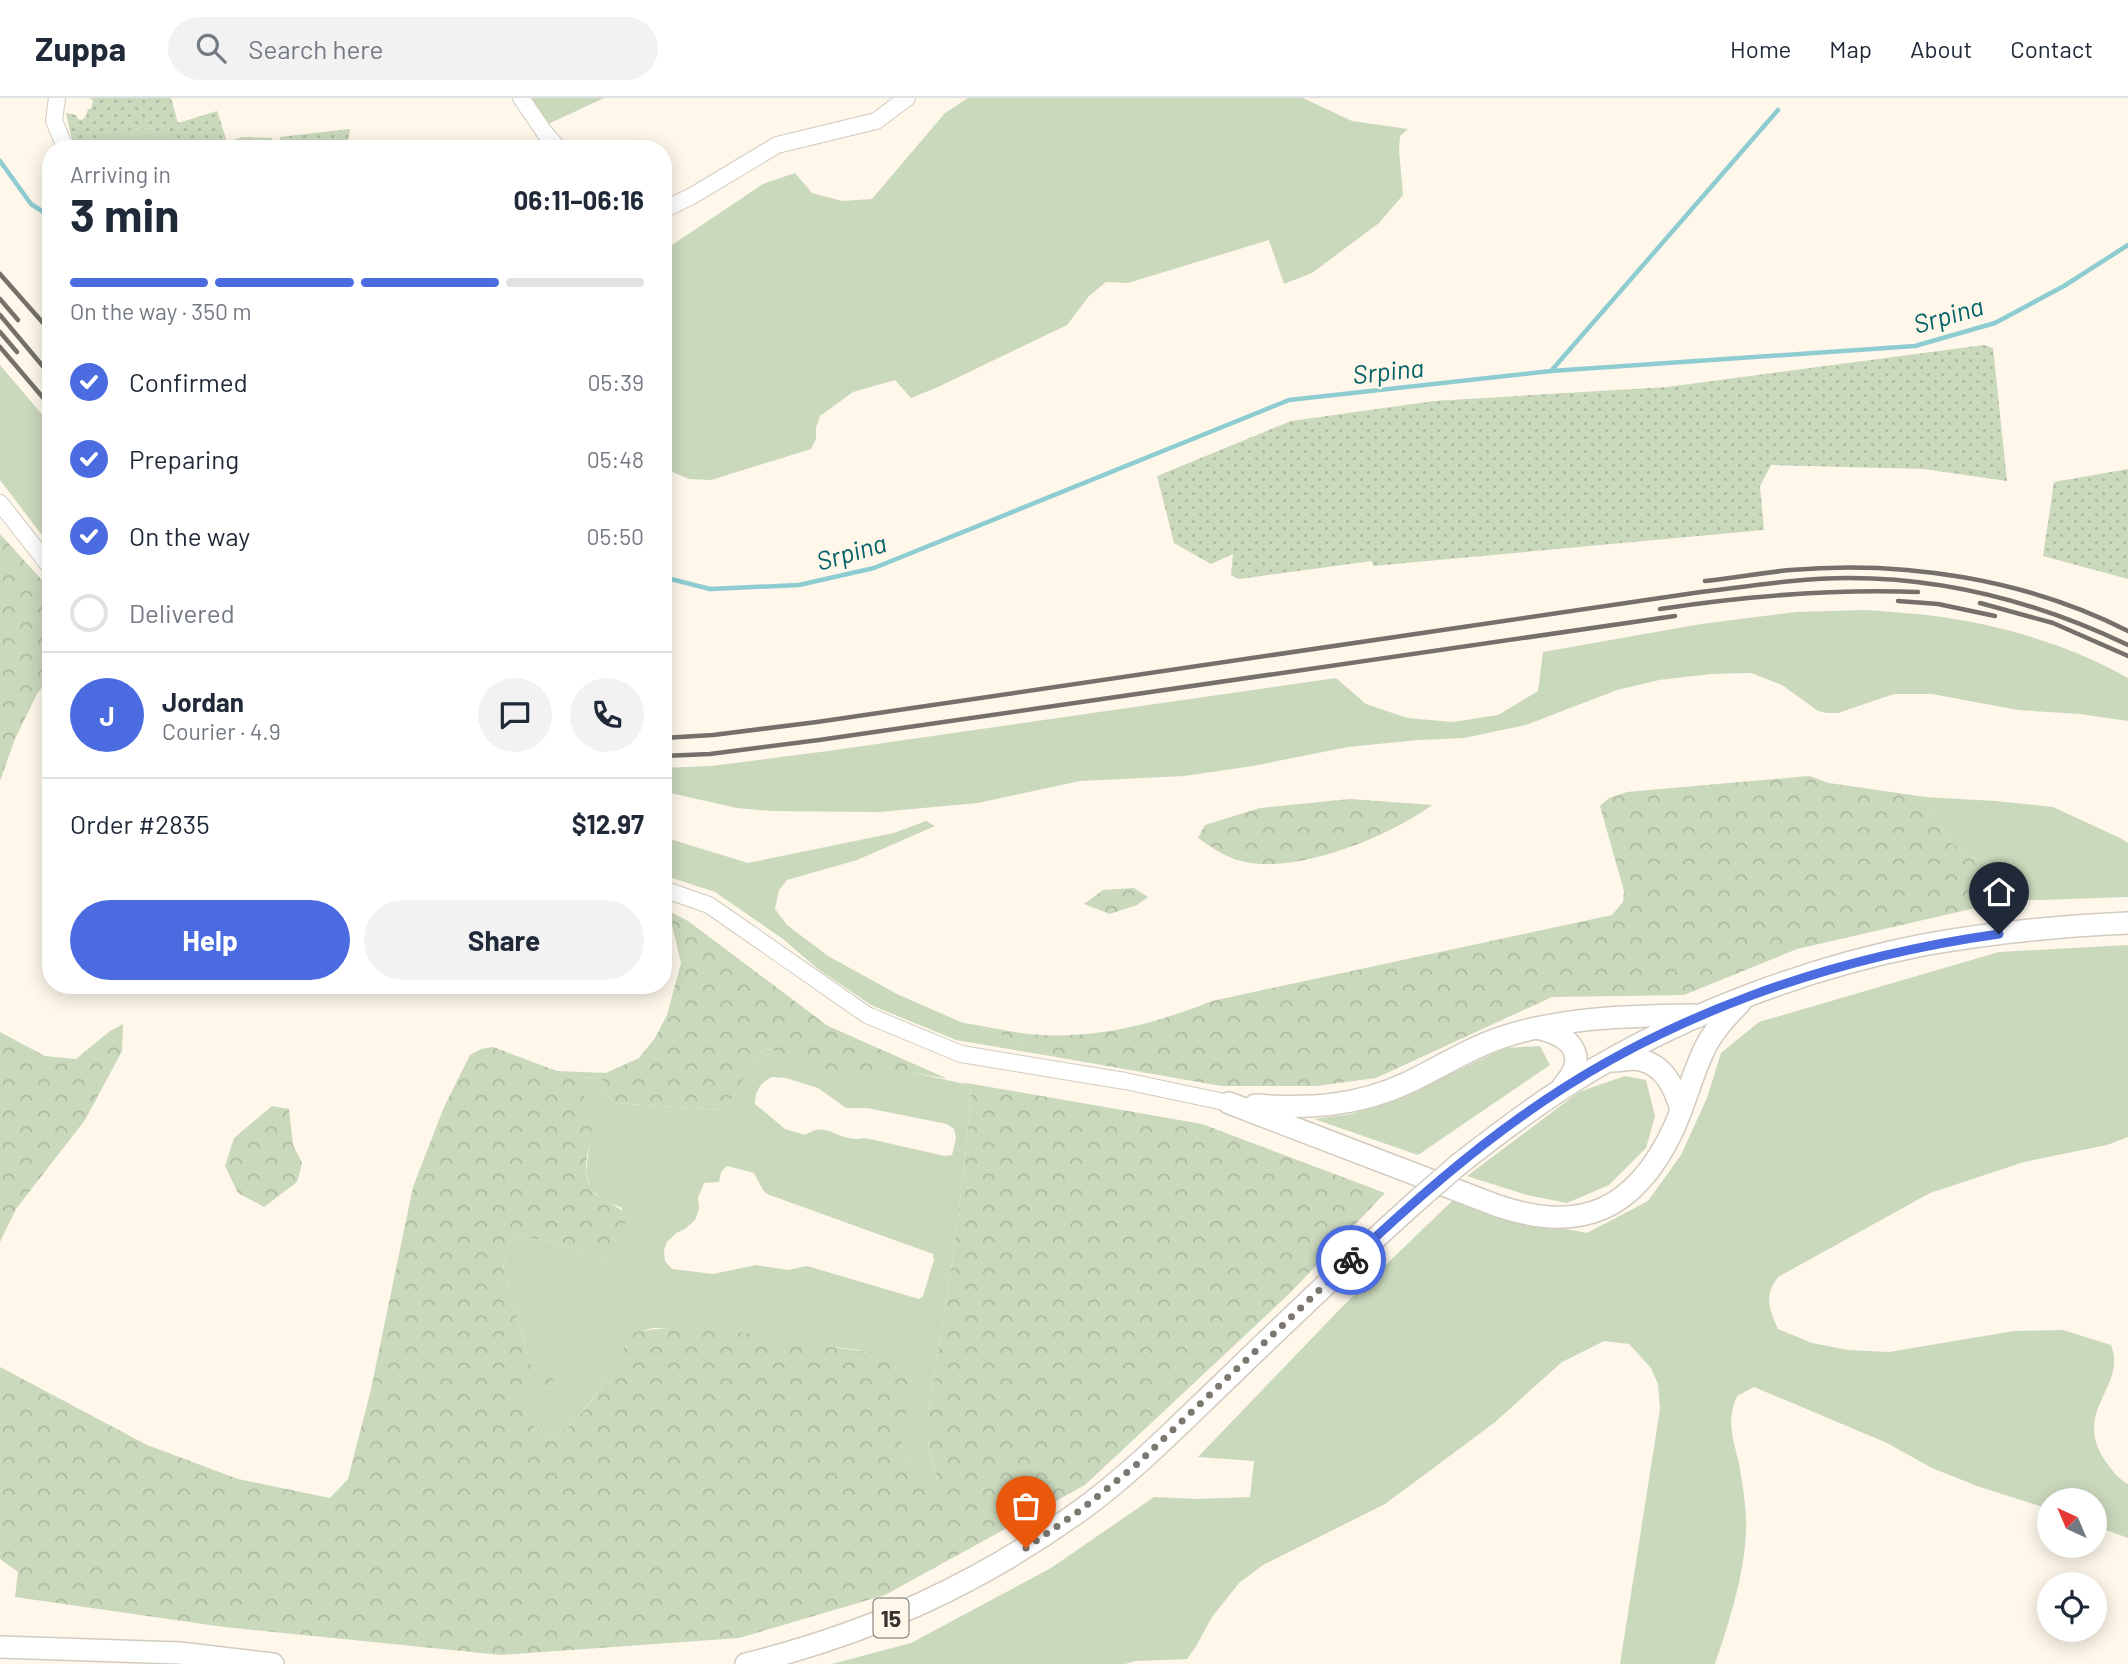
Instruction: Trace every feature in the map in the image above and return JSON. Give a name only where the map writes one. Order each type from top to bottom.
[{"type":"main road","name":"15","points":[[746,1664],[825,1643],[926,1603],[1026,1548],[1082,1509],[1136,1465],[1458,1165],[1522,1115],[1607,1062],[1702,1015],[1825,970],[1920,946],[2045,929],[2128,923]]},
{"type":"main road","points":[[1229,1103],[1498,1206],[1527,1215],[1553,1219],[1569,1218],[1599,1210],[1613,1203],[1653,1167],[1681,1110],[1704,1049],[1718,1027],[1743,999]]},
{"type":"main road","points":[[1229,1103],[1319,1107],[1363,1100],[1406,1083],[1500,1038],[1534,1028],[1558,1022],[1702,1015]]},
{"type":"main road","points":[[1534,1028],[1562,1036],[1576,1053],[1577,1063],[1572,1076],[1558,1091]]},
{"type":"main road","points":[[1607,1062],[1640,1060],[1655,1068],[1670,1080],[1681,1110]]},
{"type":"main road","points":[[0,1647],[180,1653],[273,1664]]},
{"type":"street","points":[[57,98],[54,121],[62,140]]},
{"type":"street","points":[[522,98],[551,140]]},
{"type":"street","points":[[672,206],[777,145],[876,121],[907,98]]},
{"type":"street","points":[[0,503],[42,557]]},
{"type":"street","points":[[672,892],[709,905],[867,1015],[961,1054],[1229,1103]]},
{"type":"green space","points":[[89,98],[171,98],[178,123],[217,111],[226,140],[176,140],[152,128],[104,133],[108,140],[72,140],[66,113],[76,115],[82,120],[88,109],[91,109],[93,100]]},
{"type":"green space","points":[[522,98],[604,98],[544,126]]},
{"type":"green space","points":[[968,98],[1303,98],[1352,121],[1408,129],[1400,136],[1399,149],[1403,195],[1379,223],[1312,273],[1284,284],[1269,240],[1128,283],[1106,282],[1089,296],[1067,325],[938,387],[911,398],[895,380],[853,392],[820,416],[816,439],[811,449],[711,480],[689,479],[672,472],[672,245],[763,184],[795,173],[812,193],[842,201],[872,199],[945,113]]},
{"type":"green space","points":[[152,128],[176,140],[107,140],[103,133]]},
{"type":"green space","points":[[350,129],[348,140],[280,140],[280,137]]},
{"type":"green space","points":[[242,137],[272,140],[233,140]]},
{"type":"green space","points":[[1984,345],[1993,348],[2007,481],[1924,469],[1771,465],[1760,486],[1764,530],[1373,566],[1372,561],[1239,579],[1231,575],[1233,554],[1211,564],[1174,543],[1157,476],[1291,421],[1434,401],[1667,387]]},
{"type":"green space","points":[[0,365],[42,414],[42,535],[0,480]]},
{"type":"green space","points":[[2128,469],[2128,579],[2043,556],[2054,482]]},
{"type":"green space","points":[[0,534],[42,580],[42,687],[15,739],[0,781]]},
{"type":"green space","points":[[1866,610],[1935,616],[2035,638],[2084,656],[2128,678],[2128,721],[2080,714],[2018,710],[1932,694],[1894,694],[1838,713],[1827,713],[1818,711],[1782,685],[1751,673],[1711,674],[1659,680],[1617,690],[1526,725],[1464,738],[1348,747],[1253,766],[1184,776],[1080,781],[978,803],[879,812],[771,811],[737,808],[672,793],[672,768],[711,766],[828,751],[1336,678],[1366,704],[1407,718],[1453,722],[1498,715],[1538,691],[1543,652],[1701,624],[1796,612]]},
{"type":"green space","points":[[1809,776],[1829,783],[1925,797],[1950,842],[1996,872],[2006,901],[1797,949],[1684,995],[1552,997],[1376,1078],[1316,1086],[1221,1086],[1056,1057],[977,1025],[1042,1035],[1108,1031],[1171,1016],[1212,1001],[1612,915],[1623,902],[1624,891],[1600,806],[1609,798],[1627,792]]},
{"type":"green space","points":[[1925,797],[2053,807],[2120,838],[2128,843],[2128,897],[2006,901],[1996,872],[1950,842]]},
{"type":"green space","points":[[1350,799],[1432,805],[1370,839],[1346,849],[1296,862],[1243,862],[1223,854],[1198,838],[1205,825],[1260,808]]},
{"type":"green space","points":[[926,821],[935,826],[857,860],[787,880],[779,890],[775,909],[787,925],[828,956],[897,994],[963,1023],[977,1025],[1056,1057],[956,1040],[871,1005],[715,892],[672,878],[672,840],[748,863],[894,833]]},
{"type":"green space","points":[[1134,888],[1148,897],[1137,905],[1110,914],[1084,904],[1103,890]]},
{"type":"green space","points":[[672,913],[688,921],[828,1026],[948,1079],[882,1067],[870,1072],[834,1072],[799,1064],[766,1048],[753,1063],[733,1097],[719,1110],[615,1103],[606,1094],[601,1078],[577,1077],[592,1123],[586,1163],[587,1179],[593,1192],[627,1217],[615,1256],[609,1260],[558,1243],[518,1236],[509,1242],[503,1268],[534,1371],[547,1374],[555,1383],[552,1387],[529,1396],[523,1409],[535,1427],[554,1437],[566,1429],[588,1405],[632,1333],[681,1328],[738,1332],[909,1358],[913,1369],[901,1445],[919,1477],[926,1481],[937,1480],[927,1438],[927,1417],[953,1254],[968,1132],[971,1091],[969,1085],[961,1082],[1202,1124],[1385,1193],[1289,1294],[1085,1485],[885,1595],[739,1638],[501,1655],[224,1627],[15,1597],[18,1572],[0,1559],[0,1367],[147,1445],[238,1479],[330,1498],[348,1479],[371,1389],[413,1187],[444,1107],[470,1055],[493,1047],[557,1071],[606,1073],[639,1058],[655,1038],[667,1015],[681,963],[672,925]]},
{"type":"green space","points":[[2128,945],[2128,1137],[2107,1145],[2024,1162],[1930,1193],[1778,1277],[1771,1290],[1769,1302],[1778,1329],[1812,1343],[1848,1350],[1889,1352],[2014,1331],[2063,1330],[2111,1345],[2114,1360],[2112,1374],[2096,1414],[2094,1428],[2097,1444],[2106,1462],[2118,1477],[2128,1484],[2128,1538],[2107,1530],[2107,1488],[2037,1488],[2037,1505],[1932,1468],[1887,1443],[1754,1387],[1737,1396],[1732,1414],[1732,1430],[1744,1497],[1746,1535],[1737,1592],[1715,1664],[1620,1664],[1660,1409],[1658,1384],[1651,1368],[1629,1344],[1604,1341],[1562,1362],[1494,1423],[1385,1504],[1263,1565],[1239,1583],[1212,1617],[1187,1659],[1135,1661],[1125,1664],[832,1664],[911,1643],[1051,1568],[1154,1497],[1250,1497],[1254,1461],[1198,1457],[1340,1309],[1452,1201],[1534,1223],[1587,1233],[1648,1201],[1681,1155],[1707,1098],[1721,1053],[1759,1022],[1999,952]]},
{"type":"green space","points":[[123,1024],[122,1051],[85,1120],[16,1209],[0,1242],[0,1032],[45,1056],[76,1059],[110,1031]]},
{"type":"green space","points":[[1540,1046],[1550,1065],[1418,1155],[1314,1119],[1352,1114],[1408,1094],[1505,1048]]},
{"type":"green space","points":[[766,1048],[799,1064],[870,1072],[882,1067],[969,1085],[971,1091],[968,1132],[959,1214],[927,1417],[927,1438],[937,1481],[926,1481],[919,1477],[901,1445],[903,1356],[701,1329],[653,1328],[633,1333],[609,1375],[588,1404],[554,1437],[535,1427],[523,1409],[529,1396],[552,1387],[534,1371],[530,1362],[503,1268],[509,1242],[518,1236],[558,1243],[609,1260],[622,1208],[603,1200],[590,1189],[586,1172],[592,1122],[576,1077],[601,1078],[606,1094],[615,1103],[719,1110],[733,1097]],"holes":[[[772,1077],[786,1078],[818,1088],[846,1108],[867,1108],[947,1124],[954,1129],[956,1138],[952,1155],[945,1156],[865,1138],[847,1138],[827,1130],[805,1135],[785,1129],[755,1104],[759,1088]],[[727,1166],[754,1173],[767,1194],[933,1254],[934,1260],[923,1296],[919,1299],[807,1266],[788,1270],[756,1265],[713,1274],[672,1269],[665,1261],[664,1250],[667,1242],[695,1220],[699,1209],[698,1198],[704,1183],[719,1182],[721,1172]]]},
{"type":"green space","points":[[1625,1076],[1646,1080],[1655,1116],[1646,1148],[1609,1185],[1567,1203],[1527,1195],[1467,1176],[1579,1092]]},
{"type":"green space","points":[[272,1106],[289,1109],[293,1145],[302,1163],[297,1182],[264,1207],[238,1193],[225,1166],[234,1138]]},
{"type":"waterway","points":[[1551,371],[1778,110]]},
{"type":"waterway","name":"Srpina","points":[[0,161],[31,204],[42,211]]},
{"type":"waterway","name":"Srpina","points":[[672,579],[710,589],[799,585],[874,568],[1289,400],[1551,371],[1915,346],[1995,323],[2064,286],[2128,245]]},
{"type":"railway","points":[[0,274],[42,322]]},
{"type":"railway","points":[[0,299],[18,320]]},
{"type":"railway","points":[[0,315],[42,365]]},
{"type":"railway","points":[[0,332],[17,352]]},
{"type":"railway","points":[[0,347],[42,396]]},
{"type":"railway","points":[[1705,581],[1790,570],[1877,568],[1920,571],[1964,577],[2048,598],[2128,631]]},
{"type":"railway","points":[[672,737],[817,722],[1694,593],[1810,579],[1886,579],[1957,588],[2027,605],[2128,645]]},
{"type":"railway","points":[[1660,609],[1789,594],[1918,592]]},
{"type":"railway","points":[[1898,601],[1938,604],[1995,616]]},
{"type":"railway","points":[[1980,603],[2053,623],[2128,656]]},
{"type":"railway","points":[[672,756],[710,754],[819,740],[1675,616]]},
{"type":"way so far","points":[[1026,1548],[1082,1509],[1136,1465],[1351,1260]]},
{"type":"route","points":[[1351,1260],[1458,1165],[1522,1115],[1607,1062],[1657,1036],[1757,993],[1825,970],[1920,946],[1999,934]]}]
